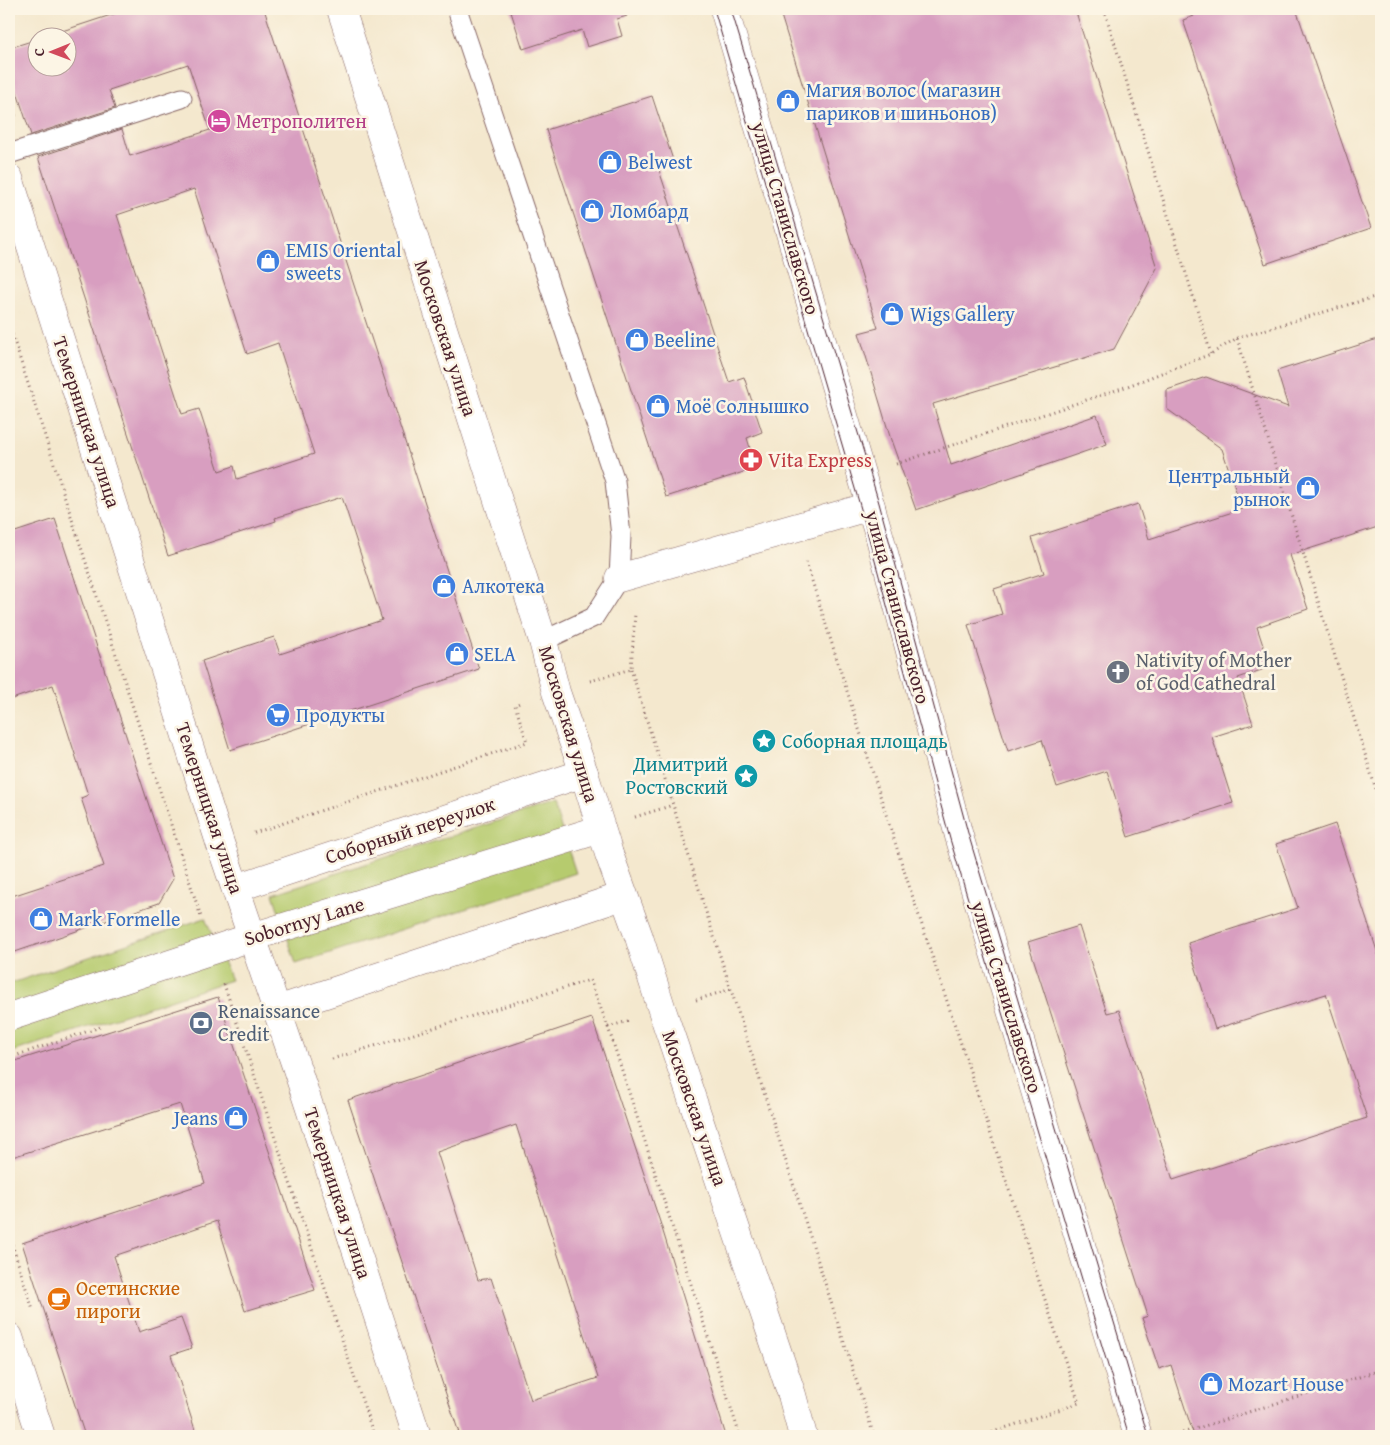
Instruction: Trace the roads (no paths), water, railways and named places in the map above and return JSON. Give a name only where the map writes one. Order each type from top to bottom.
[{"type":"street","name":"Московская улица","points":[[341,9],[543,641],[556,692],[792,1395],[803,1436]]},
{"type":"street","name":"улица Станиславского","points":[[724,9],[871,506],[959,836],[1138,1436]]},
{"type":"street","name":"Темерницкая улица","points":[[9,178],[236,888],[417,1436]]},
{"type":"street","points":[[619,578],[871,506]]},
{"type":"street","name":"Соборный переулок","points":[[236,888],[584,773]]},
{"type":"street","name":"Sobornyy Lane","points":[[9,1017],[252,937],[602,829]]},
{"type":"street","points":[[277,1010],[623,896]]},
{"type":"street","points":[[9,1337],[41,1436]]},
{"type":"lane","points":[[457,9],[615,481],[621,536],[619,578],[594,617],[543,641]]},
{"type":"lane","points":[[17,151],[182,98]]},
{"type":"tram line","points":[[714,9],[861,509],[950,839],[1129,1436]]},
{"type":"tram line","points":[[731,9],[879,503],[968,833],[1148,1436]]},
{"type":"place","name":"Магия волос (магазин париков и шиньонов)","points":[[788,101]]},
{"type":"place","name":"Метрополитен","points":[[219,121]]},
{"type":"place","name":"Belwest","points":[[610,162]]},
{"type":"place","name":"Ломбард","points":[[592,211]]},
{"type":"place","name":"EMIS Oriental sweets","points":[[268,261]]},
{"type":"place","name":"Wigs Gallery","points":[[892,314]]},
{"type":"place","name":"Beeline","points":[[637,340]]},
{"type":"place","name":"Моё Солнышко","points":[[658,406]]},
{"type":"place","name":"Vita Express","points":[[751,460]]},
{"type":"place","name":"Центральный рынок","points":[[1308,488]]},
{"type":"place","name":"Алкотека","points":[[444,586]]},
{"type":"place","name":"SELA","points":[[457,654]]},
{"type":"place","name":"Nativity of Mother of God Cathedral","points":[[1118,672]]},
{"type":"place","name":"Продукты","points":[[278,715]]},
{"type":"place","name":"Соборная площадь","points":[[764,741]]},
{"type":"place","name":"Димитрий Ростовский","points":[[746,776]]},
{"type":"place","name":"Mark Formelle","points":[[41,919]]},
{"type":"place","name":"Renaissance Credit","points":[[201,1023]]},
{"type":"place","name":"Jeans","points":[[236,1118]]},
{"type":"place","name":"Осетинские пироги","points":[[59,1299]]},
{"type":"place","name":"Mozart House","points":[[1211,1384]]}]
